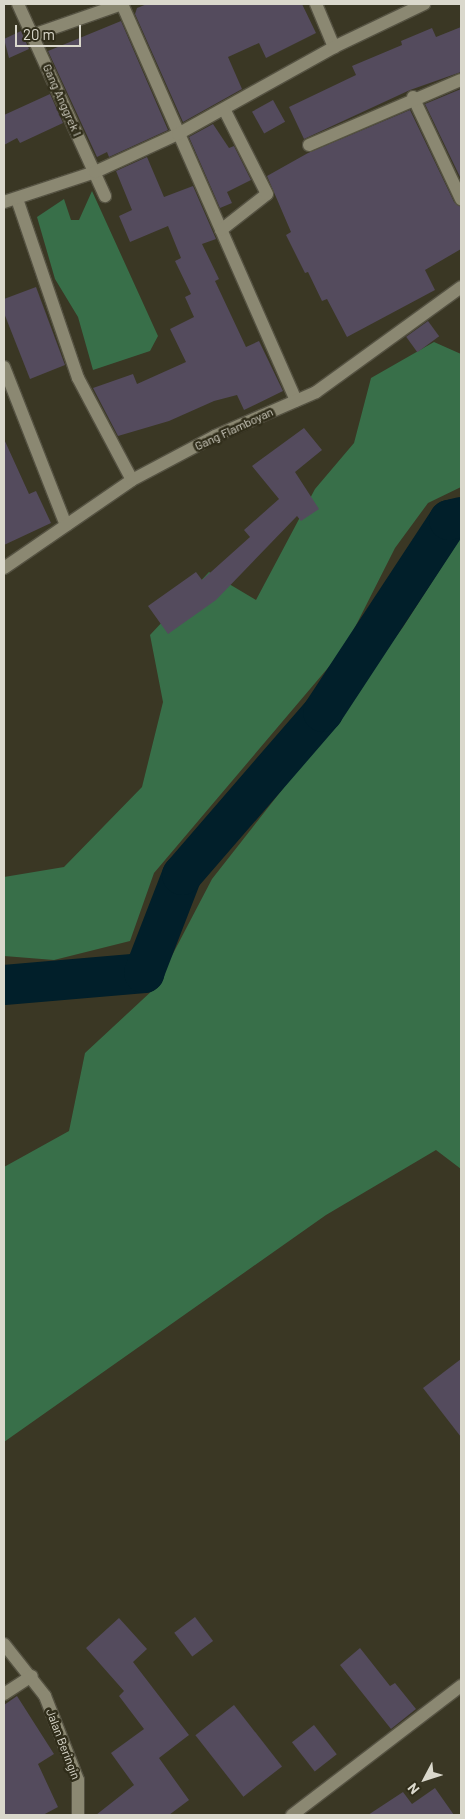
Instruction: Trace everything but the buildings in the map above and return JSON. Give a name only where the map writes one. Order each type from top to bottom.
[{"type":"street","name":"Gang Anggrek I","points":[[18,4],[105,196]]},
{"type":"street","points":[[33,35],[122,4],[296,401]]},
{"type":"street","points":[[316,4],[334,47]]},
{"type":"street","points":[[4,202],[95,172],[178,134],[334,47],[424,4]]},
{"type":"street","points":[[309,145],[414,97],[461,80]]},
{"type":"street","points":[[414,97],[461,199]]},
{"type":"street","points":[[221,230],[267,194],[224,109]]},
{"type":"street","points":[[17,199],[78,378],[132,480]]},
{"type":"street","name":"Gang Flamboyan","points":[[4,568],[132,480],[215,436],[316,392],[461,287]]},
{"type":"street","points":[[4,367],[66,525]]},
{"type":"street","name":"Jalan Beringin","points":[[4,1644],[32,1676],[45,1696],[78,1780],[78,1815]]},
{"type":"street","points":[[4,1694],[32,1676]]},
{"type":"street","points":[[292,1815],[461,1686]]},
{"type":"green space","points":[[92,191],[158,336],[150,351],[93,370],[78,317],[55,279],[37,217],[64,199],[71,220],[79,220]]},
{"type":"green space","points":[[434,342],[461,354],[461,487],[428,503],[395,548],[344,649],[154,873],[130,941],[54,960],[4,956],[4,877],[64,867],[142,787],[163,702],[150,635],[209,572],[256,600],[315,489],[354,443],[371,378]]},
{"type":"green space","points":[[461,537],[461,1169],[436,1150],[326,1215],[4,1442],[4,1167],[69,1131],[85,1053],[155,988],[212,879],[307,758],[403,627]]},
{"type":"waterway","points":[[4,985],[144,973],[182,875],[323,712],[449,520],[461,517]]}]
